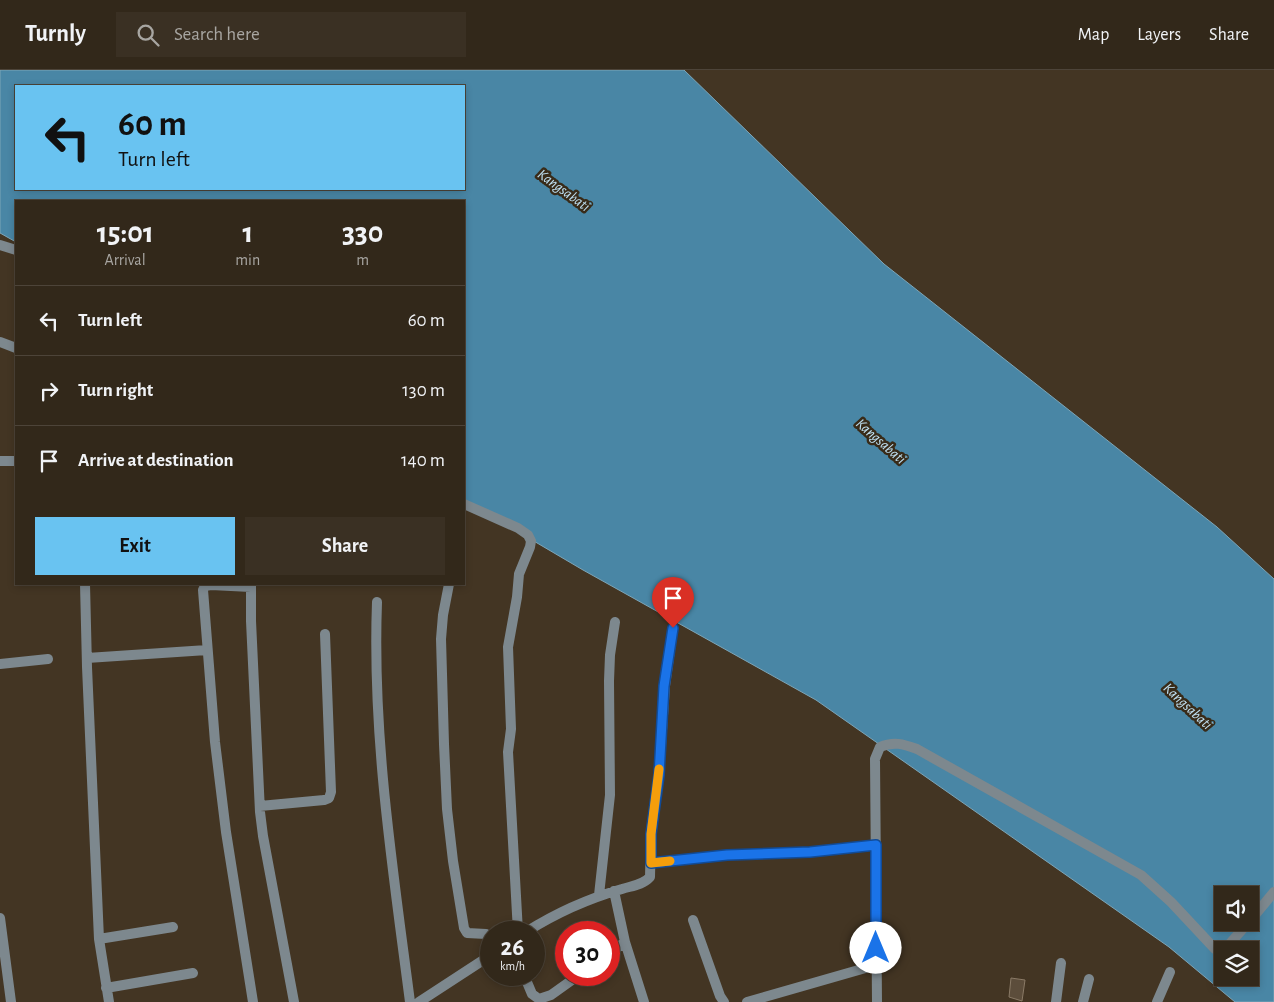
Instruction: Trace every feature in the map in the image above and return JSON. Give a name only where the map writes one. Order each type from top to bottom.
[{"type":"street","points":[[0,245],[15,250]]},
{"type":"street","points":[[0,342],[15,348]]},
{"type":"street","points":[[0,461],[15,461]]},
{"type":"street","points":[[465,504],[518,528],[528,534],[530,541],[530,547],[519,574],[508,647],[511,729],[508,752],[517,921]]},
{"type":"street","points":[[85,585],[86,658],[99,940],[109,1002]]},
{"type":"street","points":[[253,1002],[226,832],[207,650],[203,588],[211,585],[251,585],[260,806],[263,836],[294,1002]]},
{"type":"street","points":[[449,585],[442,631],[441,674],[447,809],[464,928],[467,933],[480,934]]},
{"type":"street","points":[[377,602],[376,684],[378,712],[389,830],[410,1002]]},
{"type":"street","points":[[599,896],[610,795],[609,681],[614,622]]},
{"type":"street","points":[[544,921],[556,914],[599,896],[647,880],[651,872],[651,834],[659,775],[664,686],[673,628]]},
{"type":"street","points":[[260,806],[329,798],[331,792],[325,634]]},
{"type":"street","points":[[86,658],[207,650]]},
{"type":"street","points":[[0,664],[48,659]]},
{"type":"street","points":[[877,1002],[875,759],[880,747],[888,744],[900,743],[917,749],[1141,875],[1171,902],[1214,948]]},
{"type":"street","points":[[651,863],[727,855],[810,852],[876,845]]},
{"type":"street","points":[[614,891],[625,942],[644,1002]]},
{"type":"street","points":[[1259,910],[1274,892]]},
{"type":"street","points":[[0,918],[11,1002]]},
{"type":"street","points":[[693,920],[720,996],[724,1002]]},
{"type":"street","points":[[99,940],[173,927]]},
{"type":"street","points":[[1232,941],[1241,931]]},
{"type":"street","points":[[620,946],[625,942]]},
{"type":"street","points":[[419,1002],[480,962]]},
{"type":"street","points":[[1056,1002],[1061,963]]},
{"type":"street","points":[[747,1002],[876,965]]},
{"type":"street","points":[[1157,1002],[1170,972]]},
{"type":"street","points":[[106,988],[193,973]]},
{"type":"street","points":[[1083,1002],[1089,979]]},
{"type":"street","points":[[529,986],[532,994],[539,999],[552,995],[564,986]]},
{"type":"water","name":"Kangsabati","points":[[0,70],[684,70],[884,264],[1217,527],[1274,579],[1274,1002],[1235,1002],[1216,986],[1259,986],[1259,941],[1214,941],[1214,984],[1169,947],[816,700],[583,570],[465,501],[465,200],[15,200],[15,241],[0,233]]},
{"type":"building","points":[[1011,978],[1025,980],[1022,1001],[1009,997]]},
{"type":"slow traffic","points":[[659,769],[651,834],[651,863],[670,861]]},
{"type":"route","points":[[673,628],[664,686],[659,775],[651,834],[651,863],[727,855],[810,852],[876,845],[876,948]]}]
